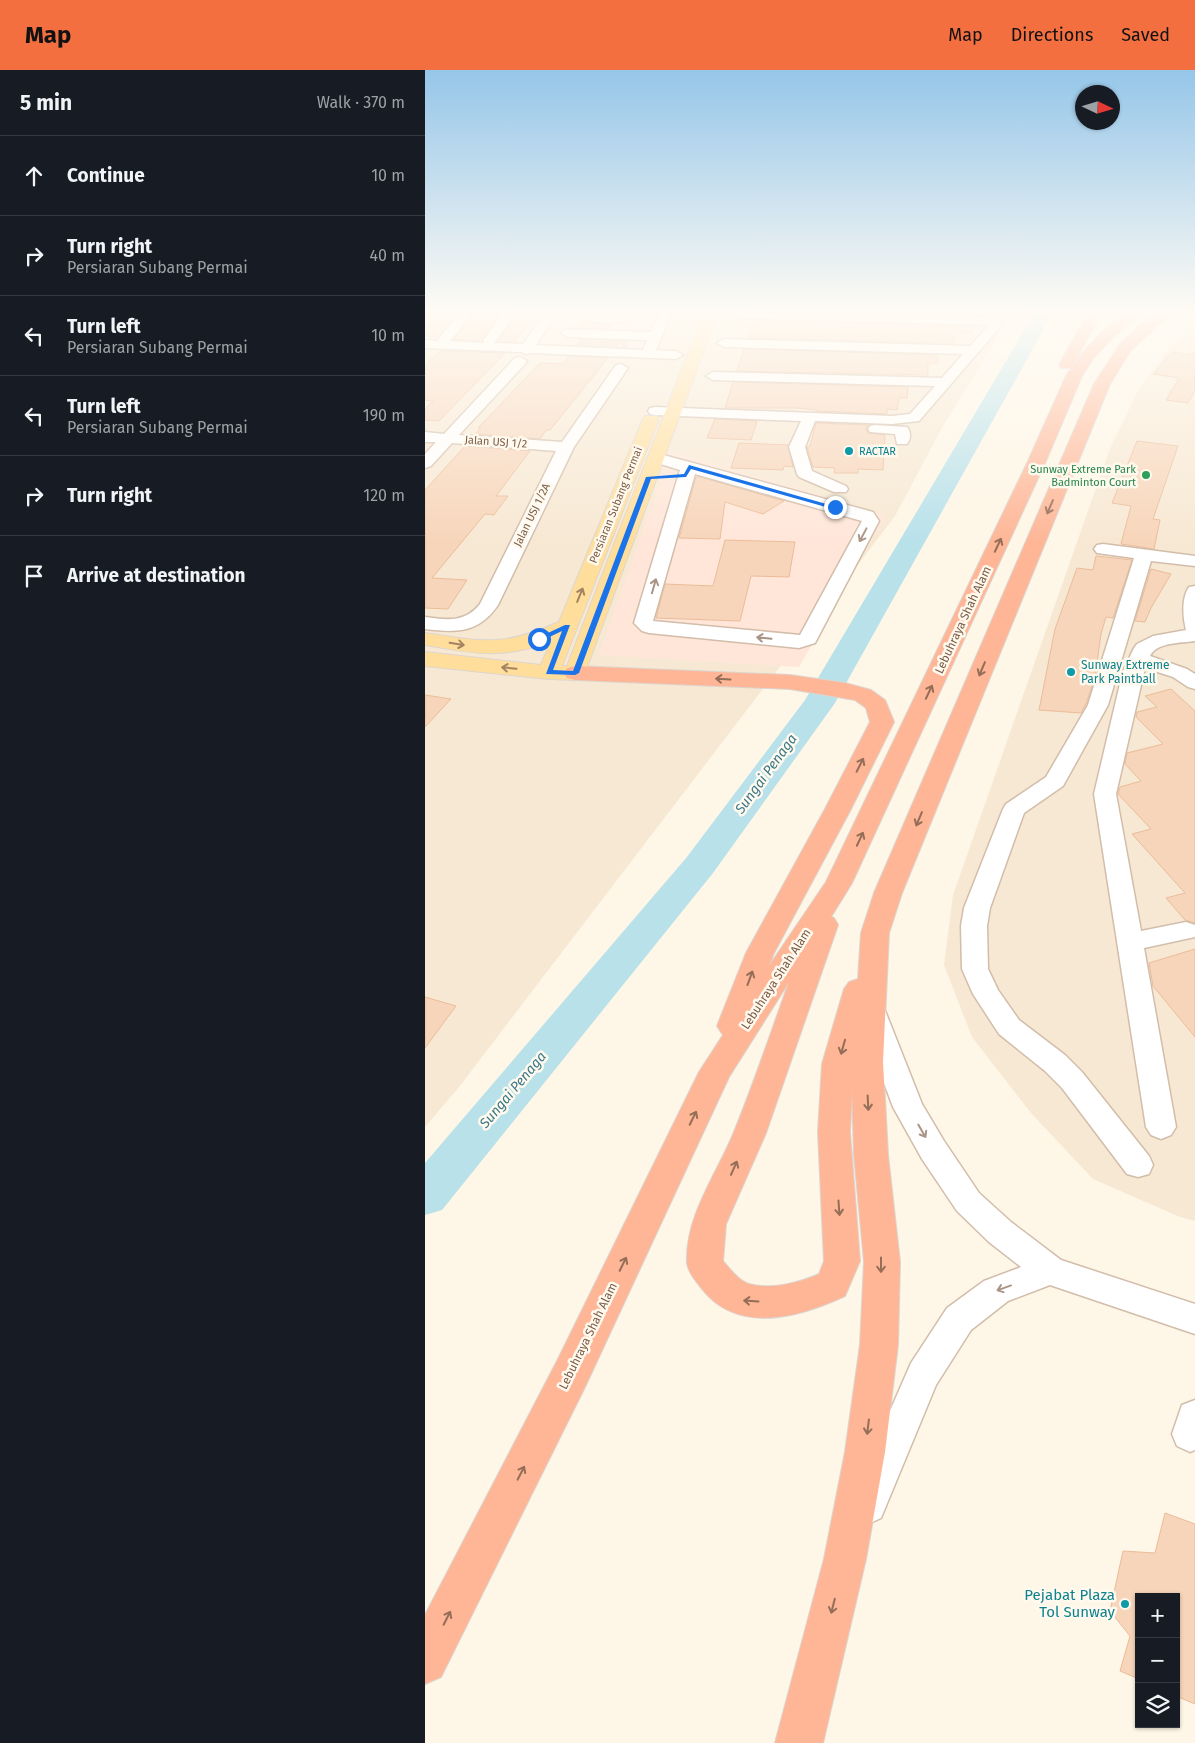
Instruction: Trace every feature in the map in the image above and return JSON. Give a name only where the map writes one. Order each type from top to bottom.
[{"type":"highway","points":[[1037,461],[1048,410],[1056,387]]},
{"type":"highway","name":"Lebuhraya Shah Alam","points":[[425,1662],[571,1374],[715,1072],[839,883],[1037,461],[1069,387]]},
{"type":"highway","points":[[839,883],[750,1133],[709,1224],[705,1265],[720,1284],[741,1300],[774,1302],[808,1296],[832,1285],[842,1261],[834,1132],[838,1064],[875,932],[887,893],[1101,387]]},
{"type":"highway","points":[[575,673],[790,682],[845,690],[863,696],[877,705],[882,722],[838,809],[760,953],[715,1072]]},
{"type":"highway","points":[[799,1743],[845,1559],[865,1452],[879,1345],[882,1262],[871,1154],[867,1062],[875,932]]},
{"type":"main road","name":"Persiaran Subang Permai","points":[[575,673],[683,387]]},
{"type":"main road","name":"Persiaran Subang Permai","points":[[549,672],[662,392]]},
{"type":"main road","points":[[425,639],[489,648],[519,645],[539,639],[567,626]]},
{"type":"main road","points":[[425,659],[575,673]]},
{"type":"street","points":[[425,463],[494,387]]},
{"type":"street","name":"Jalan USJ 1/2A","points":[[425,623],[447,626],[461,625],[472,622],[481,616],[489,605],[567,447],[581,423],[607,387]]},
{"type":"street","points":[[807,422],[913,418],[940,387]]},
{"type":"street","points":[[655,411],[674,412],[702,408],[807,422],[902,430],[902,441]]},
{"type":"street","points":[[807,422],[797,447],[805,474],[840,489]]},
{"type":"street","name":"Jalan USJ 1/2","points":[[425,437],[567,447]]},
{"type":"street","points":[[656,458],[687,471],[870,518],[871,521],[808,640],[799,642],[645,626],[643,623],[687,471]]},
{"type":"street","points":[[649,477],[687,471]]},
{"type":"street","points":[[1103,550],[1195,560]]},
{"type":"street","points":[[1138,1165],[1072,1080],[1055,1063],[1009,1027],[986,994],[975,969],[974,926],[977,908],[1014,809],[1055,781],[1098,705],[1144,554]]},
{"type":"street","points":[[1195,591],[1193,611],[1195,629]]},
{"type":"street","points":[[1161,1127],[1105,794],[1133,671],[1144,648],[1161,640],[1195,635]]},
{"type":"street","points":[[1139,659],[1180,673],[1195,683]]},
{"type":"street","points":[[1130,942],[1186,931]]},
{"type":"street","points":[[869,1006],[907,1107],[968,1202],[1000,1232],[1050,1271],[1195,1319]]},
{"type":"street","points":[[845,1559],[923,1375],[959,1319],[996,1291],[1050,1271]]},
{"type":"shaded area","points":[[425,387],[967,387],[942,428],[895,516],[459,1087],[425,1127]]},
{"type":"shaded area","points":[[1140,387],[1195,387],[1195,1221],[1180,1217],[1093,1179],[1031,1113],[972,1037],[944,965],[953,895],[1109,451]]},
{"type":"shaded area","points":[[671,451],[886,515],[799,667],[599,655]]},
{"type":"building","points":[[425,387],[472,387],[439,421],[425,420],[425,409],[433,401],[425,400]]},
{"type":"building","points":[[517,387],[585,387],[550,430],[546,430],[540,439],[475,434],[481,428],[478,428]]},
{"type":"building","points":[[731,387],[908,387],[907,398],[899,398],[897,410],[887,409],[887,414],[816,411],[798,408],[725,408]]},
{"type":"building","points":[[1174,387],[1195,387],[1195,391],[1188,403],[1166,400]]},
{"type":"building","points":[[715,419],[757,421],[751,440],[707,438]]},
{"type":"building","name":"RACTAR","points":[[816,423],[868,425],[866,428],[868,433],[885,435],[883,470],[858,469],[858,473],[834,473],[835,468],[813,467],[807,447],[810,446]]},
{"type":"building","name":"Sunway Extreme Park Badminton Court","points":[[1137,441],[1178,446],[1153,519],[1160,520],[1154,549],[1121,544],[1131,506],[1112,503]]},
{"type":"building","points":[[739,443],[788,445],[793,467],[784,466],[783,470],[731,468]]},
{"type":"building","points":[[465,446],[530,451],[496,496],[508,496],[494,515],[485,514],[432,578],[467,580],[448,609],[425,608],[425,490]]},
{"type":"building","points":[[696,477],[784,501],[763,514],[725,502],[720,539],[679,538]]},
{"type":"building","points":[[725,540],[795,542],[789,577],[751,576],[740,621],[656,618],[665,584],[713,586]]},
{"type":"building","name":"Sunway Extreme Park Paintball","points":[[1096,556],[1132,560],[1113,618],[1106,617],[1101,634],[1095,677],[1086,704],[1081,713],[1039,710],[1055,629],[1077,568],[1093,570]]},
{"type":"building","points":[[1151,569],[1171,574],[1145,622],[1135,621]]},
{"type":"building","points":[[1171,689],[1195,711],[1195,923],[1185,920],[1166,898],[1185,893],[1132,834],[1151,829],[1118,794],[1120,787],[1141,781],[1125,764],[1127,753],[1163,744],[1136,717],[1137,712],[1157,707],[1145,696]]},
{"type":"building","points":[[425,695],[451,699],[425,727]]},
{"type":"building","points":[[1195,949],[1195,1037],[1153,986],[1149,963]]},
{"type":"building","points":[[425,997],[456,1006],[425,1048]]},
{"type":"building","name":"Pejabat Plaza Tol Sunway","points":[[1165,1513],[1195,1524],[1195,1704],[1180,1698],[1180,1593],[1135,1593],[1135,1677],[1120,1671],[1130,1636],[1110,1611],[1123,1551],[1155,1553]]},
{"type":"waterway","name":"Sungai Penaga","points":[[425,1196],[700,865],[819,703],[1001,387]]},
{"type":"place","name":"RACTAR","points":[[849,451]]},
{"type":"place","name":"Sunway Extreme Park Badminton Court","points":[[1146,475]]},
{"type":"place","name":"Sunway Extreme Park Paintball","points":[[1071,672]]},
{"type":"place","name":"Pejabat Plaza Tol Sunway","points":[[1125,1604]]},
{"type":"route","points":[[539,639],[567,626],[549,672],[575,673],[649,477],[686,475],[689,467],[835,507]]}]
